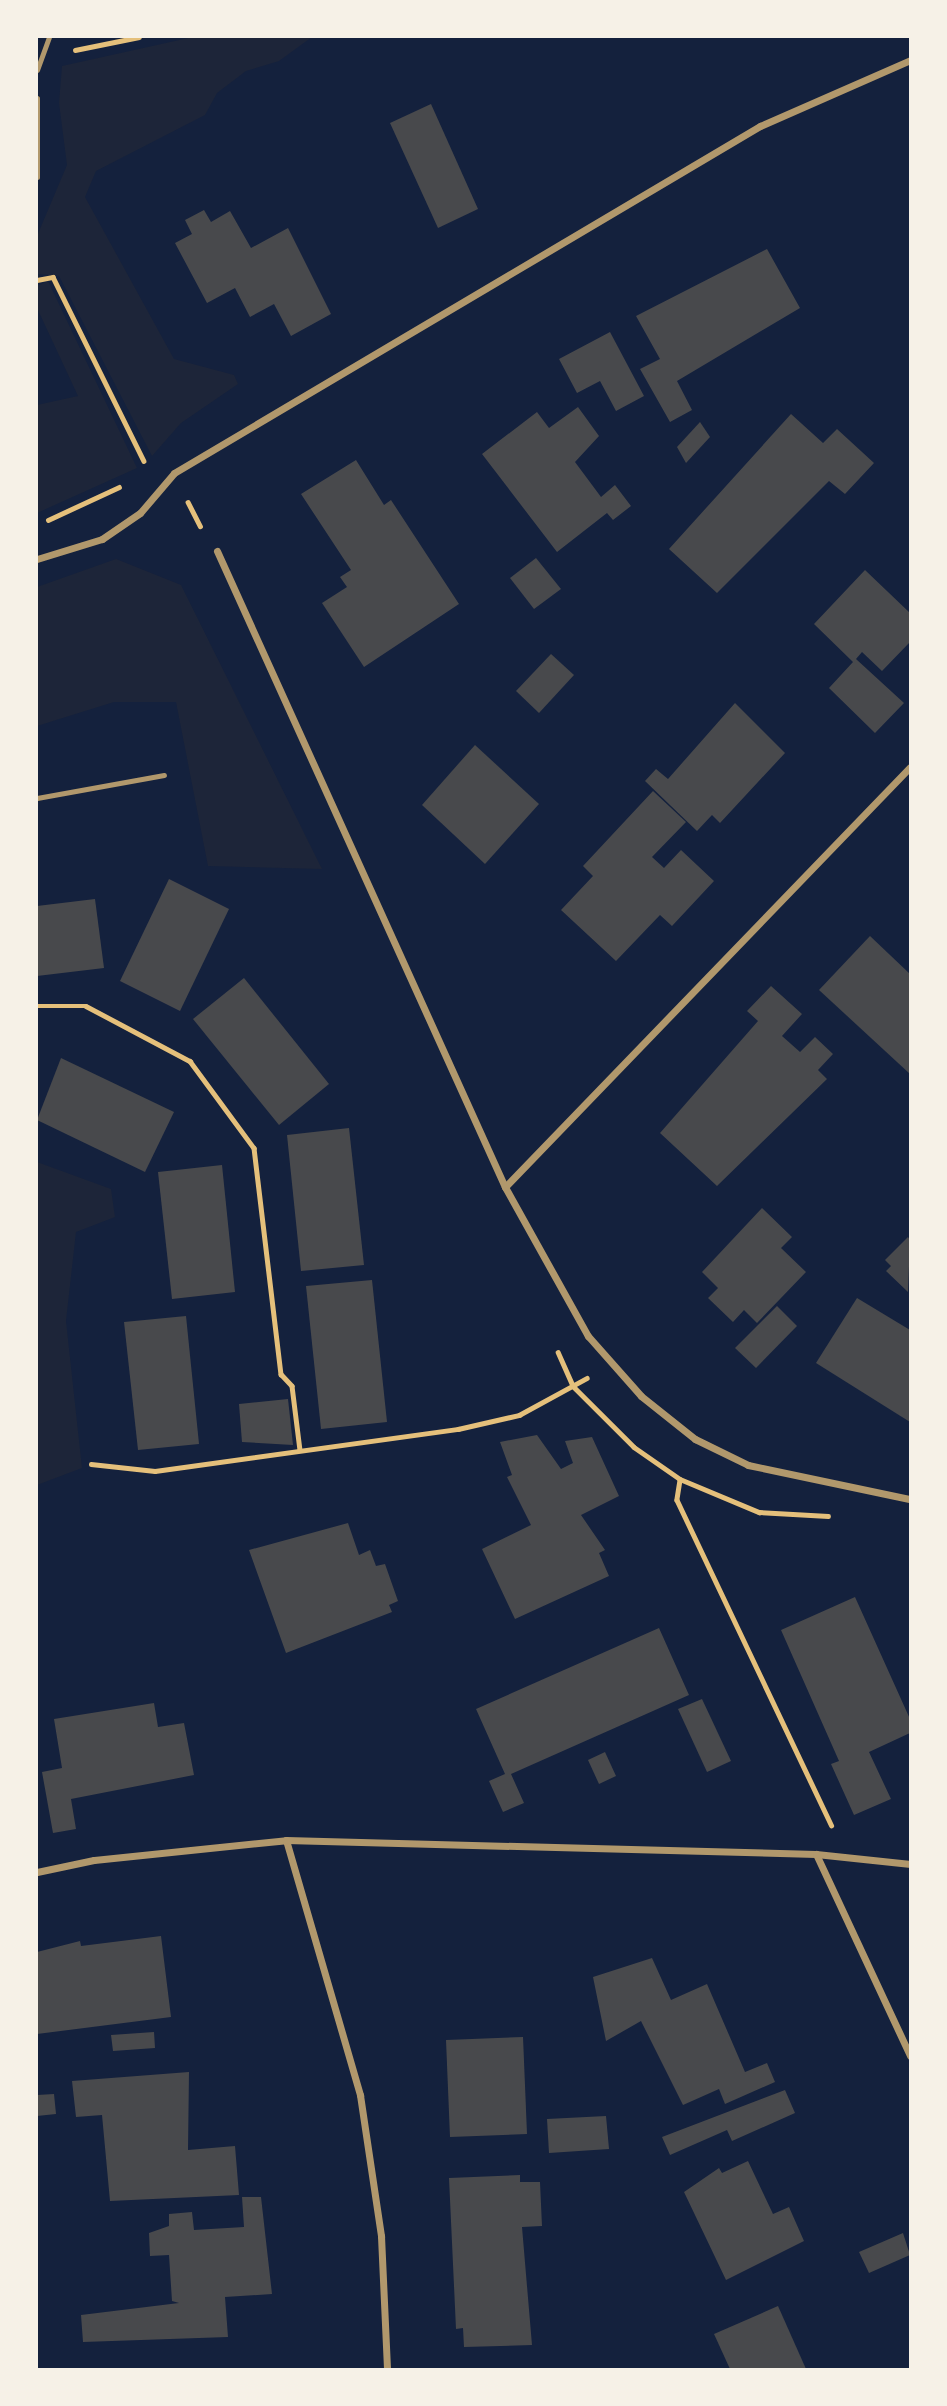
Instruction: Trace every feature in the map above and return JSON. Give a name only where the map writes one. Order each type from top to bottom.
[{"type":"street","points":[[37,559],[102,539],[140,513],[174,473],[760,126],[910,60]]},
{"type":"street","points":[[217,551],[505,1187],[588,1336],[612,1363],[695,1439],[748,1465],[910,1499]]},
{"type":"street","points":[[505,1187],[910,767]]},
{"type":"street","points":[[37,1872],[93,1860],[286,1840],[817,1854],[910,1864]]},
{"type":"street","points":[[286,1840],[360,2095],[381,2236],[387,2369]]},
{"type":"street","points":[[817,1854],[910,2056]]},
{"type":"lane","points":[[37,69],[39,57],[49,37]]},
{"type":"lane","points":[[37,99],[37,177]]},
{"type":"lane","points":[[37,798],[164,775]]},
{"type":"path","points":[[39,57],[139,37]]},
{"type":"path","points":[[37,280],[52,277],[144,461],[174,473],[217,551]]},
{"type":"path","points":[[37,524],[129,483],[174,473]]},
{"type":"path","points":[[37,1006],[86,1006],[190,1061],[254,1147],[281,1374],[292,1386],[300,1450]]},
{"type":"path","points":[[91,1464],[155,1471],[519,1415],[612,1363]]},
{"type":"path","points":[[680,1479],[677,1500],[846,1858]]},
{"type":"shaded area","points":[[193,37],[312,37],[279,61],[246,71],[217,93],[205,115],[96,171],[85,197],[174,359],[234,375],[238,384],[181,423],[152,456],[59,276],[37,274],[37,236],[67,165],[59,103],[62,66]]},
{"type":"shaded area","points":[[48,281],[137,468],[37,513],[37,405],[78,396],[37,308],[37,286]]},
{"type":"shaded area","points":[[116,559],[181,585],[322,869],[208,866],[176,702],[114,702],[37,726],[37,587]]},
{"type":"shaded area","points":[[37,1162],[111,1189],[115,1217],[76,1232],[66,1321],[82,1468],[37,1485]]},
{"type":"building","points":[[431,104],[478,209],[438,228],[390,123]]},
{"type":"building","points":[[204,210],[211,222],[230,211],[251,248],[288,228],[331,314],[291,336],[274,304],[250,317],[235,288],[207,303],[175,243],[192,234],[185,220]]},
{"type":"building","points":[[767,249],[800,308],[677,381],[692,410],[670,422],[640,369],[660,359],[636,316]]},
{"type":"building","points":[[610,332],[644,396],[616,411],[600,381],[577,393],[559,359]]},
{"type":"building","points":[[578,407],[599,436],[575,462],[601,497],[615,485],[631,506],[613,520],[607,513],[557,552],[482,454],[537,412],[549,428]]},
{"type":"building","points":[[791,414],[823,443],[837,429],[874,463],[845,494],[829,481],[717,593],[669,549]]},
{"type":"building","points":[[700,422],[710,437],[686,463],[677,447]]},
{"type":"building","points":[[356,460],[384,505],[391,500],[459,604],[364,667],[322,603],[347,587],[340,577],[351,570],[301,494]]},
{"type":"building","points":[[536,558],[561,589],[534,609],[510,578]]},
{"type":"building","points":[[865,570],[910,613],[910,642],[882,671],[862,652],[856,659],[904,703],[875,733],[829,688],[853,662],[814,624]]},
{"type":"building","points":[[551,654],[574,675],[539,713],[516,691]]},
{"type":"building","points":[[735,703],[785,753],[720,823],[712,815],[697,831],[645,781],[656,769],[668,779]]},
{"type":"building","points":[[475,745],[539,804],[485,864],[422,805]]},
{"type":"building","points":[[653,791],[686,822],[652,857],[664,868],[681,850],[714,881],[672,926],[660,915],[616,961],[561,910],[593,876],[583,866]]},
{"type":"building","points":[[169,879],[229,909],[180,1011],[120,981]]},
{"type":"building","points":[[95,899],[104,968],[37,976],[37,906]]},
{"type":"building","points":[[870,936],[910,974],[910,1074],[819,990]]},
{"type":"building","points":[[244,978],[329,1084],[279,1125],[193,1019]]},
{"type":"building","points":[[771,986],[802,1014],[782,1036],[800,1052],[815,1037],[833,1054],[818,1070],[827,1079],[717,1186],[660,1133],[758,1021],[747,1011]]},
{"type":"building","points":[[61,1058],[174,1112],[145,1172],[37,1120]]},
{"type":"building","points":[[349,1128],[364,1265],[301,1271],[287,1135]]},
{"type":"building","points":[[222,1165],[235,1292],[172,1299],[158,1172]]},
{"type":"building","points":[[762,1208],[792,1237],[781,1248],[806,1272],[757,1323],[744,1310],[733,1322],[708,1298],[718,1288],[702,1272]]},
{"type":"building","points":[[908,1237],[908,1292],[886,1271],[891,1266],[885,1260]]},
{"type":"building","points":[[372,1280],[387,1422],[321,1429],[306,1286]]},
{"type":"building","points":[[857,1298],[910,1330],[910,1422],[816,1363]]},
{"type":"building","points":[[777,1306],[797,1326],[756,1368],[735,1348]]},
{"type":"building","points":[[186,1316],[199,1444],[138,1450],[124,1322]]},
{"type":"building","points":[[288,1399],[293,1445],[242,1442],[239,1404]]},
{"type":"building","points":[[537,1435],[561,1469],[573,1463],[565,1441],[592,1437],[619,1496],[581,1515],[605,1550],[599,1553],[609,1576],[515,1619],[482,1549],[531,1525],[507,1477],[512,1475],[500,1442]]},
{"type":"building","points":[[348,1523],[359,1555],[370,1550],[376,1566],[385,1564],[398,1601],[389,1605],[392,1612],[286,1653],[249,1550]]},
{"type":"building","points":[[855,1597],[910,1719],[910,1733],[869,1752],[891,1799],[854,1815],[831,1764],[839,1761],[781,1630]]},
{"type":"building","points":[[659,1628],[689,1695],[511,1774],[524,1803],[503,1812],[489,1781],[505,1774],[476,1709]]},
{"type":"building","points":[[702,1699],[731,1761],[707,1772],[678,1709]]},
{"type":"building","points":[[154,1703],[158,1727],[184,1723],[194,1775],[71,1799],[76,1829],[53,1833],[42,1772],[62,1768],[54,1719]]},
{"type":"building","points":[[605,1752],[616,1776],[599,1784],[588,1760]]},
{"type":"building","points":[[161,1936],[171,2017],[37,2034],[37,1952],[80,1941],[81,1946]]},
{"type":"building","points":[[652,1958],[671,2000],[707,1984],[745,2072],[767,2063],[775,2082],[725,2104],[719,2089],[683,2105],[641,2021],[606,2041],[593,1977]]},
{"type":"building","points":[[154,2032],[155,2048],[113,2051],[111,2035]]},
{"type":"building","points":[[523,2037],[527,2134],[450,2137],[446,2040]]},
{"type":"building","points":[[189,2072],[188,2150],[235,2146],[239,2195],[110,2201],[102,2115],[76,2117],[72,2081]]},
{"type":"building","points":[[785,2090],[795,2113],[732,2141],[727,2130],[670,2155],[662,2137]]},
{"type":"building","points":[[54,2094],[56,2114],[37,2116],[37,2095]]},
{"type":"building","points":[[606,2116],[609,2149],[549,2153],[547,2119]]},
{"type":"building","points":[[748,2161],[773,2214],[789,2207],[804,2241],[726,2280],[684,2192],[719,2168],[722,2173]]},
{"type":"building","points":[[520,2175],[520,2182],[540,2182],[542,2226],[522,2227],[532,2345],[464,2347],[463,2328],[456,2329],[449,2178]]},
{"type":"building","points":[[242,2197],[261,2197],[272,2294],[225,2297],[228,2337],[83,2342],[81,2315],[179,2303],[172,2301],[169,2255],[150,2256],[149,2233],[169,2226],[169,2214],[192,2212],[194,2230],[244,2227]]},
{"type":"building","points":[[903,2233],[910,2255],[869,2273],[859,2252]]},
{"type":"building","points":[[778,2306],[806,2369],[730,2369],[714,2334]]}]
